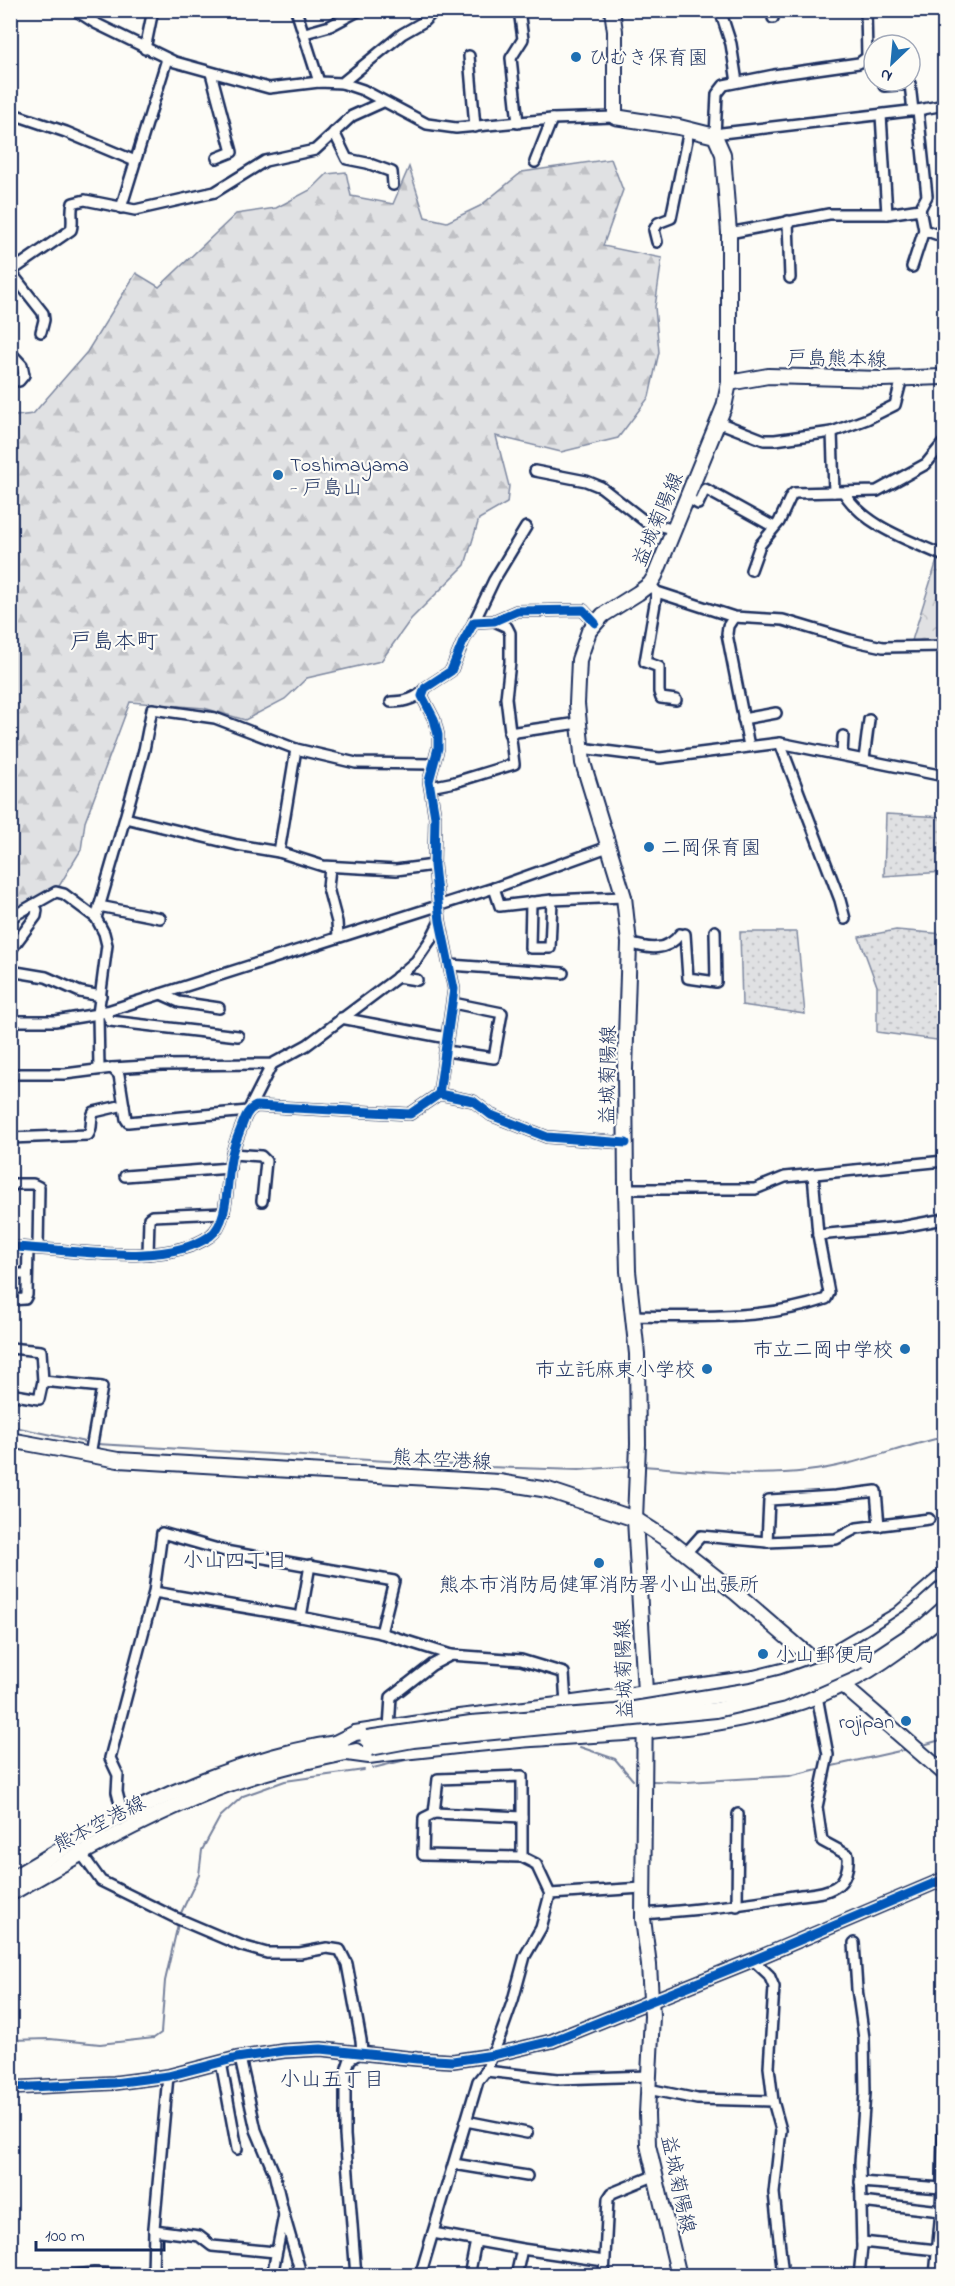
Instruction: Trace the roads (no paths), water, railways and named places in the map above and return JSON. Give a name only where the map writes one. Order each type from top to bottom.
[{"type":"main road","points":[[612,10],[615,42],[615,117],[716,136]]},
{"type":"main road","name":"益城菊陽線","points":[[679,2276],[648,2145],[651,2000],[642,1888],[645,1692],[635,1519],[638,1444],[637,1354],[628,1271],[626,1189],[629,943],[624,897],[589,785],[580,748],[577,682],[579,660],[586,637],[595,623],[653,588],[718,423],[729,383],[729,232],[723,154],[716,136]]},
{"type":"main road","name":"戸島熊本線","points":[[729,383],[768,376],[945,377]]},
{"type":"main road","name":"熊本空港線","points":[[10,1440],[118,1460],[499,1482],[548,1490],[635,1519],[686,1553],[818,1662],[945,1773]]},
{"type":"main road","name":"熊本空港線","points":[[335,1743],[355,1733],[754,1678],[818,1662],[898,1615],[945,1575]]},
{"type":"main road","name":"熊本空港線","points":[[10,1878],[207,1792],[263,1772],[347,1753],[368,1743],[471,1723],[616,1712],[751,1690],[783,1682],[833,1664],[866,1646],[915,1613],[945,1587]]},
{"type":"main road","name":"熊本空港線","points":[[10,1894],[123,1816],[216,1776],[292,1750],[335,1743],[413,1740],[716,1710],[781,1695],[861,1660],[917,1626],[945,1602]]},
{"type":"main road","name":"熊本空港線","points":[[347,1753],[369,1756],[531,1739],[714,1724],[786,1707],[843,1685],[876,1667],[945,1614]]},
{"type":"street","points":[[75,10],[145,49],[211,73],[268,88],[320,82],[342,83],[363,90],[427,124],[456,128],[552,119],[615,117]]},
{"type":"street","points":[[145,49],[153,10]]},
{"type":"street","points":[[296,10],[320,82]]},
{"type":"street","points":[[305,33],[330,26],[360,10]]},
{"type":"street","points":[[342,83],[402,34],[423,22],[435,10]]},
{"type":"street","points":[[518,123],[511,58],[523,39],[519,10]]},
{"type":"street","points":[[720,10],[731,44],[737,82]]},
{"type":"street","points":[[866,10],[867,57],[859,63],[774,75],[724,85],[717,94],[716,136],[722,133],[916,111],[945,105]]},
{"type":"street","points":[[469,56],[475,127]]},
{"type":"street","points":[[121,208],[167,58]]},
{"type":"street","points":[[211,73],[232,152],[217,158]]},
{"type":"street","points":[[912,93],[927,196],[920,209],[924,230],[912,267]]},
{"type":"street","points":[[41,332],[43,313],[11,272],[70,230],[73,203],[85,200],[135,210],[215,192],[265,161],[315,150],[352,116],[383,102]]},
{"type":"street","points":[[10,113],[66,132],[135,161]]},
{"type":"street","points":[[881,115],[887,214]]},
{"type":"street","points":[[535,162],[552,119]]},
{"type":"street","points":[[657,242],[654,230],[658,224],[671,219],[689,130]]},
{"type":"street","points":[[334,132],[347,159],[392,172],[393,185]]},
{"type":"street","points":[[729,232],[829,214],[887,214],[920,209]]},
{"type":"street","points":[[788,221],[790,278]]},
{"type":"street","points":[[924,230],[945,237]]},
{"type":"street","points":[[10,352],[22,365],[24,375],[19,381]]},
{"type":"street","points":[[718,423],[764,440],[832,432],[867,419],[895,405],[902,378]]},
{"type":"street","points":[[832,432],[839,492],[867,518],[887,530],[945,556]]},
{"type":"street","points":[[751,570],[760,545],[778,522],[790,496],[877,491],[926,464],[945,442]]},
{"type":"street","points":[[535,471],[586,481],[601,487],[646,522],[675,530]]},
{"type":"street","points":[[688,498],[698,504],[705,489],[774,527]]},
{"type":"street","points":[[391,702],[409,700],[418,696],[451,671],[462,642],[494,580],[526,526]]},
{"type":"street","points":[[676,700],[661,698],[659,667],[645,662],[653,588],[734,617],[783,620],[850,640],[883,647],[945,646]]},
{"type":"street","points":[[474,622],[494,621],[517,611],[583,610],[595,623]]},
{"type":"street","points":[[734,617],[728,626],[728,634],[749,746]]},
{"type":"street","points":[[430,787],[514,764],[506,698],[510,633],[507,627],[494,621]]},
{"type":"street","points":[[112,1068],[119,1076],[128,1122],[248,1111],[256,1106],[296,1106],[410,1114],[439,1094],[454,989],[440,921],[434,865],[435,817],[430,787],[432,764],[438,748],[438,735],[434,719],[422,696],[424,690]]},
{"type":"street","points":[[96,918],[144,750],[152,709],[215,718],[296,749],[356,763],[432,764]]},
{"type":"street","points":[[743,719],[776,713]]},
{"type":"street","points":[[864,759],[869,720]]},
{"type":"street","points":[[509,733],[578,723]]},
{"type":"street","points":[[842,754],[843,736]]},
{"type":"street","points":[[780,743],[840,900],[845,919]]},
{"type":"street","points":[[580,748],[660,758],[780,743],[945,776]]},
{"type":"street","points":[[279,852],[296,749]]},
{"type":"street","points":[[125,818],[237,845],[279,852],[316,865],[396,870],[434,865]]},
{"type":"street","points":[[10,1022],[55,1021],[102,1013],[494,888],[608,847]]},
{"type":"street","points":[[330,867],[328,888],[337,922],[338,937]]},
{"type":"street","points":[[494,888],[500,906],[552,900],[624,897]]},
{"type":"street","points":[[10,918],[53,893],[60,892],[96,918],[104,933],[106,945],[101,996],[99,1069]]},
{"type":"street","points":[[531,902],[530,948],[550,948],[552,900]]},
{"type":"street","points":[[10,951],[36,916],[33,905]]},
{"type":"street","points":[[99,906],[160,918]]},
{"type":"street","points":[[10,1074],[65,1074],[99,1069],[162,1065],[272,1064],[300,1050],[397,977],[419,956],[440,921]]},
{"type":"street","points":[[629,943],[642,947],[668,945],[682,934],[688,978],[716,982],[715,931]]},
{"type":"street","points":[[450,965],[563,973]]},
{"type":"street","points":[[10,971],[46,977],[80,992],[101,996]]},
{"type":"street","points":[[397,977],[417,980]]},
{"type":"street","points":[[161,994],[179,1002],[219,1008]]},
{"type":"street","points":[[446,1051],[495,1058],[502,1013],[453,1003]]},
{"type":"street","points":[[102,1013],[110,1021],[238,1036]]},
{"type":"street","points":[[341,1018],[447,1038]]},
{"type":"street","points":[[10,1247],[138,1256],[182,1248],[202,1241],[218,1230],[224,1213],[232,1154],[248,1111],[272,1064]]},
{"type":"street","points":[[439,1094],[473,1101],[491,1115],[547,1137],[626,1143]]},
{"type":"street","points":[[10,1138],[88,1135],[92,1128],[91,1119],[94,1112],[124,1105]]},
{"type":"street","points":[[232,1154],[261,1156],[266,1161],[262,1202]]},
{"type":"street","points":[[626,1189],[755,1189],[785,1177],[945,1161]]},
{"type":"street","points":[[124,1176],[230,1168]]},
{"type":"street","points":[[633,1316],[730,1317],[824,1300],[829,1293],[818,1235],[813,1174]]},
{"type":"street","points":[[10,1189],[13,1184],[33,1184],[39,1187],[38,1248]]},
{"type":"street","points":[[148,1254],[149,1218],[224,1213]]},
{"type":"street","points":[[818,1235],[901,1227],[945,1219]]},
{"type":"street","points":[[10,1300],[25,1299],[28,1248]]},
{"type":"street","points":[[10,1274],[27,1274]]},
{"type":"street","points":[[10,1348],[41,1351],[43,1381],[39,1399],[10,1394]]},
{"type":"street","points":[[43,1381],[102,1387],[90,1455]]},
{"type":"street","points":[[767,1542],[769,1500],[876,1491],[879,1526]]},
{"type":"street","points":[[686,1553],[700,1536],[767,1542],[836,1539],[857,1528],[929,1519]]},
{"type":"street","points":[[123,1816],[117,1792],[118,1775],[110,1758],[154,1592],[162,1533],[225,1551],[394,1581],[381,1633]]},
{"type":"street","points":[[301,1617],[310,1565]]},
{"type":"street","points":[[154,1592],[381,1633],[451,1655],[521,1660],[564,1672],[566,1704]]},
{"type":"street","points":[[389,1728],[391,1697],[432,1665],[451,1655]]},
{"type":"street","points":[[643,1914],[737,1906],[829,1890],[837,1886],[846,1874],[848,1855],[822,1841],[817,1807],[828,1755],[817,1696]]},
{"type":"street","points":[[434,1813],[438,1779],[522,1776],[522,1857]]},
{"type":"street","points":[[420,2276],[478,2081],[486,2071],[493,2055],[513,2000],[525,1956],[541,1928],[550,1894],[536,1864],[522,1857],[423,1855],[424,1818],[434,1813],[522,1817]]},
{"type":"street","points":[[737,1906],[738,1814]]},
{"type":"street","points":[[77,1847],[101,1881],[179,1919],[242,1946],[267,1953],[300,1953],[327,1948],[340,1950],[347,1964],[362,2052]]},
{"type":"street","points":[[10,2088],[114,2083],[168,2076],[221,2062],[284,2051],[321,2049],[400,2058],[453,2061],[493,2055],[552,2041],[945,1879]]},
{"type":"street","points":[[550,1894],[642,1888]]},
{"type":"street","points":[[854,1943],[856,1981],[864,2038],[865,2093],[860,2182],[862,2242],[859,2276]]},
{"type":"street","points":[[753,1960],[769,1974],[774,1987],[769,2067],[773,2101],[782,2130],[774,2193],[783,2276]]},
{"type":"street","points":[[356,2276],[345,2135],[345,2090],[350,2059],[362,2052]]},
{"type":"street","points":[[240,2058],[256,2130],[274,2173],[300,2276]]},
{"type":"street","points":[[221,2062],[237,2149]]},
{"type":"street","points":[[486,2071],[558,2079],[649,2083],[697,2099],[773,2101]]},
{"type":"street","points":[[65,2276],[94,2273],[153,2275],[154,2230],[168,2076]]},
{"type":"street","points":[[935,2276],[940,2244],[945,2105]]},
{"type":"street","points":[[466,2121],[527,2133]]},
{"type":"street","points":[[454,2164],[501,2176],[526,2176]]},
{"type":"street","points":[[604,2276],[608,2199],[612,2193],[656,2175]]},
{"type":"street","points":[[860,2182],[942,2188]]},
{"type":"street","points":[[861,2202],[941,2211]]},
{"type":"street","points":[[272,2276],[284,2216]]},
{"type":"street","points":[[154,2230],[199,2236],[212,2246],[275,2252]]},
{"type":"street","points":[[433,2233],[604,2261]]},
{"type":"street","points":[[468,2276],[476,2241]]},
{"type":"street","points":[[862,2242],[940,2244]]},
{"type":"street","points":[[516,2276],[522,2249]]},
{"type":"waterway","points":[[10,1426],[85,1442]]},
{"type":"waterway","points":[[643,1466],[746,1474],[787,1473],[825,1469],[944,1437]]},
{"type":"waterway","points":[[97,1444],[488,1467],[579,1470],[630,1466]]},
{"type":"waterway","points":[[923,1745],[944,1739]]},
{"type":"waterway","points":[[470,1751],[518,1747]]},
{"type":"waterway","points":[[580,1747],[615,1759],[633,1780]]},
{"type":"waterway","points":[[828,1767],[904,1750]]},
{"type":"waterway","points":[[373,1768],[414,1758],[447,1754]]},
{"type":"waterway","points":[[652,1781],[687,1782],[789,1776],[822,1768]]},
{"type":"waterway","points":[[180,1915],[199,1875],[202,1850],[220,1817],[243,1796],[285,1781],[364,1770]]},
{"type":"waterway","points":[[10,2040],[50,2039],[100,2044],[154,2038],[161,2033],[165,1981],[178,1924]]},
{"type":"place","name":"ひむき保育園","points":[[576,57]]},
{"type":"place","name":"Toshimayama - 戸島山","points":[[278,475]]},
{"type":"place","name":"二岡保育園","points":[[649,847]]},
{"type":"place","name":"市立二岡中学校","points":[[905,1349]]},
{"type":"place","name":"市立託麻東小学校","points":[[707,1369]]},
{"type":"place","name":"熊本市消防局健軍消防署小山出張所","points":[[599,1563]]},
{"type":"place","name":"小山郵便局","points":[[763,1654]]},
{"type":"place","name":"rojipan","points":[[906,1721]]},
{"type":"district","name":"戸島本町","points":[[114,640]]},
{"type":"district","name":"小山四丁目","points":[[235,1560]]},
{"type":"district","name":"小山五丁目","points":[[332,2079]]}]
